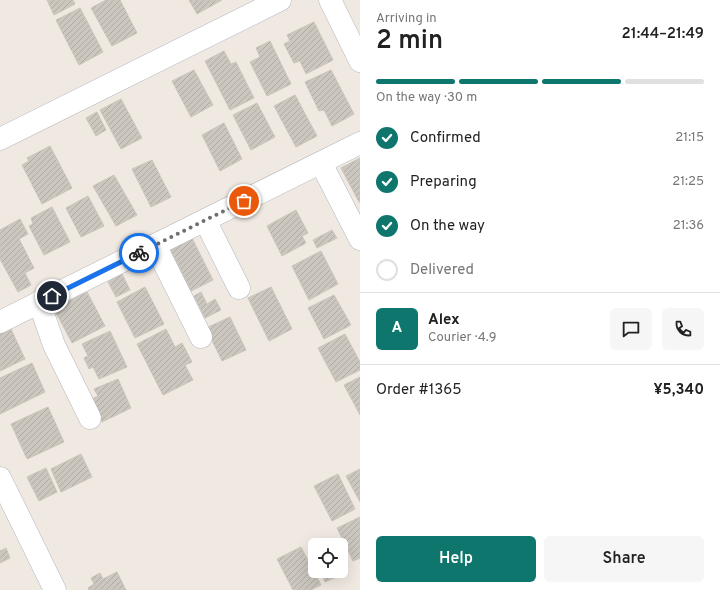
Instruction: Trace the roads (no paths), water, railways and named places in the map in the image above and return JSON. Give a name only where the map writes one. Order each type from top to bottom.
[{"type":"street","points":[[0,139],[280,0]]},
{"type":"street","points":[[330,0],[360,61]]},
{"type":"street","points":[[0,322],[360,143]]},
{"type":"street","points":[[321,163],[360,239]]},
{"type":"street","points":[[205,220],[239,288]]},
{"type":"street","points":[[155,245],[201,338]]},
{"type":"street","points":[[40,302],[54,345],[90,418]]},
{"type":"street","points":[[0,478],[55,590]]}]
